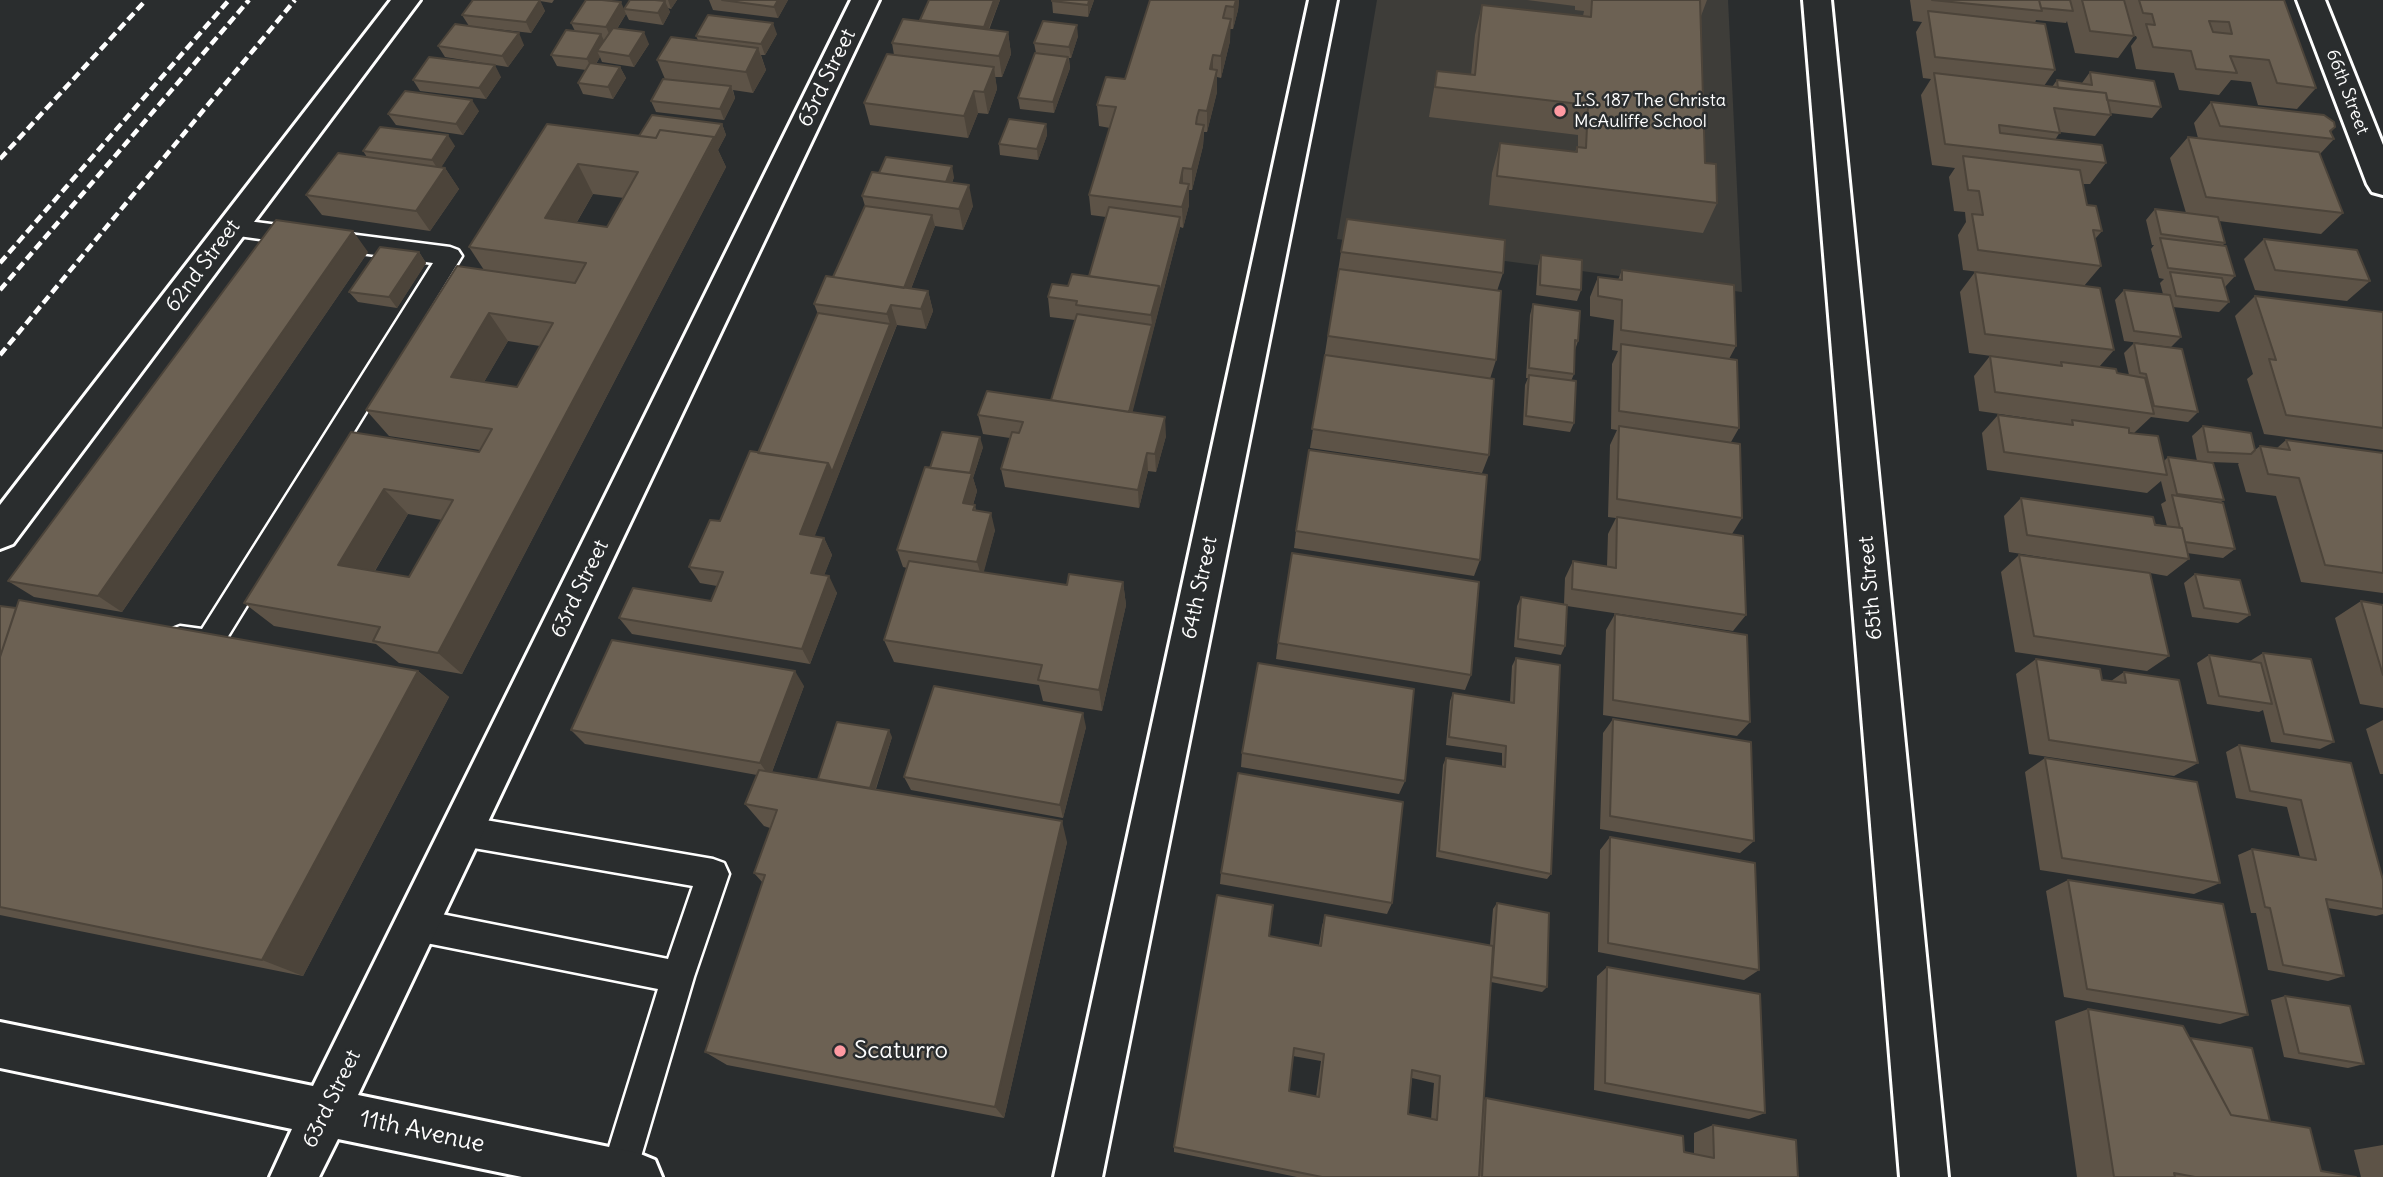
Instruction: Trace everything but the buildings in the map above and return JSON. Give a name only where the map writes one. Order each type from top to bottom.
[{"type":"street","name":"62nd Street","points":[[0,533],[406,0]]},
{"type":"street","name":"63rd Street","points":[[294,1177],[864,0]]},
{"type":"street","name":"64th Street","points":[[1078,1177],[1323,0]]},
{"type":"street","name":"65th Street","points":[[1817,0],[1924,1177]]},
{"type":"street","name":"66th Street","points":[[2311,0],[2383,184]]},
{"type":"street","name":"11th Avenue","points":[[0,1045],[629,1175]]},
{"type":"lane","points":[[158,636],[209,642],[450,256],[232,228]]},
{"type":"lane","points":[[462,831],[713,874],[678,978],[629,1175]]},
{"type":"lane","points":[[416,925],[678,978]]},
{"type":"shaded area","points":[[1377,0],[1728,0],[1742,292],[1337,239]]},
{"type":"railway","points":[[0,159],[146,0]]},
{"type":"railway","points":[[0,263],[229,0]]},
{"type":"railway","points":[[0,290],[249,0]]},
{"type":"railway","points":[[0,355],[295,0]]},
{"type":"place","name":"I.S. 187 The Christa McAuliffe School","points":[[1560,111]]},
{"type":"place","name":"Scaturro","points":[[840,1051]]}]
